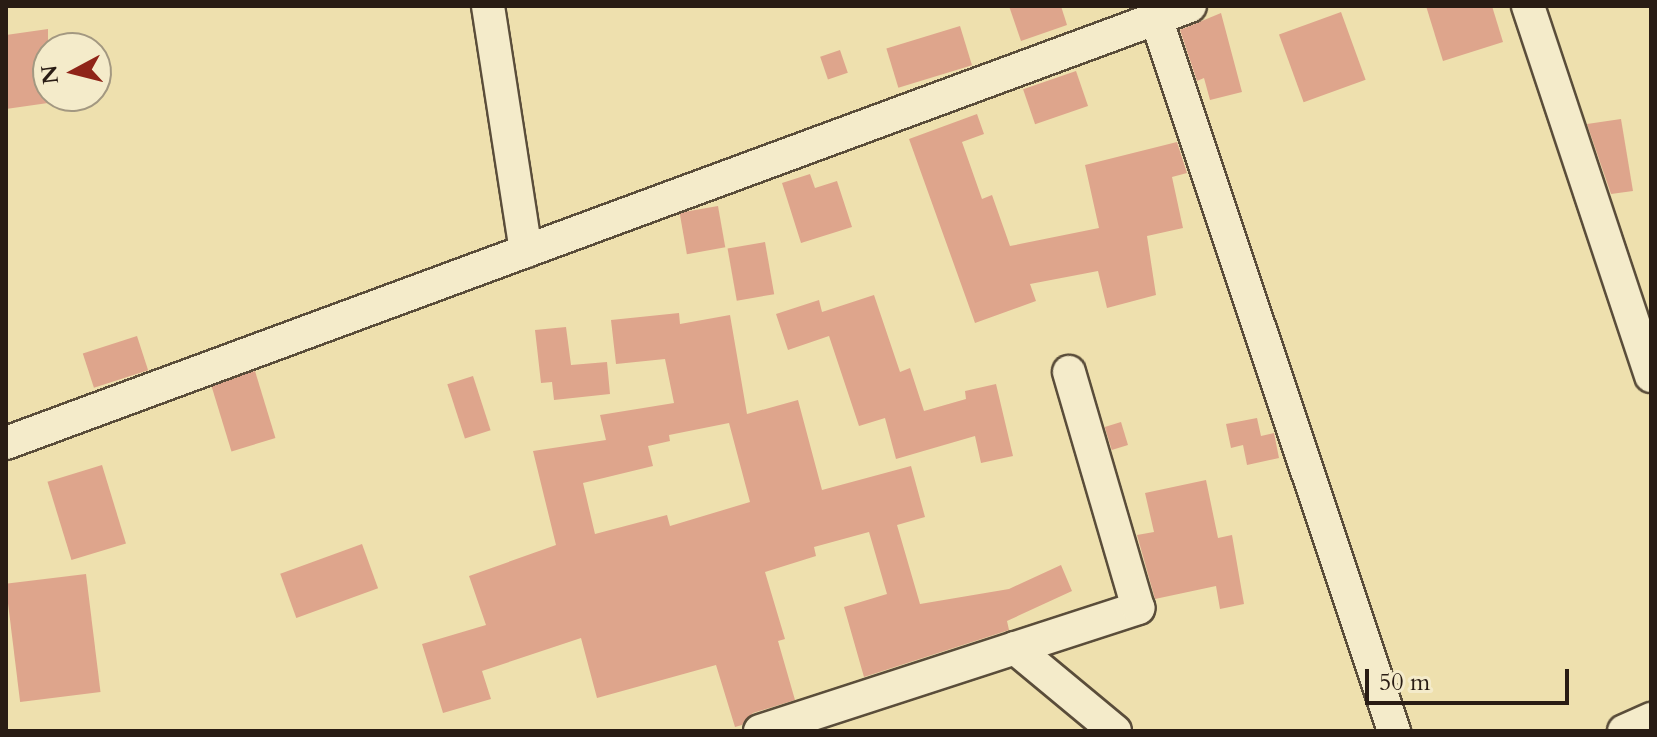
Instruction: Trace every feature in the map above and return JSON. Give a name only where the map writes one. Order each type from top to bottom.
[{"type":"street","points":[[488,6],[526,251]]},
{"type":"street","points":[[6,443],[1190,6]]},
{"type":"street","points":[[1528,6],[1651,376]]},
{"type":"street","points":[[1156,18],[1394,731]]},
{"type":"street","points":[[760,731],[1138,608],[1069,372]]},
{"type":"street","points":[[1015,648],[1115,731]]},
{"type":"street","points":[[1624,731],[1651,719]]},
{"type":"building","points":[[1009,6],[1061,6],[1067,25],[1021,41]]},
{"type":"building","points":[[1426,6],[1492,6],[1503,42],[1443,61]]},
{"type":"building","points":[[1341,12],[1366,80],[1304,102],[1279,35]]},
{"type":"building","points":[[1221,13],[1242,92],[1210,100],[1204,78],[1197,81],[1180,30]]},
{"type":"building","points":[[960,26],[972,65],[898,88],[886,49]]},
{"type":"building","points":[[48,29],[48,32],[32,32],[32,105],[6,109],[6,35]]},
{"type":"building","points":[[840,50],[848,73],[828,80],[820,57]]},
{"type":"building","points":[[1076,71],[1088,106],[1035,124],[1023,89]]},
{"type":"building","points":[[977,114],[984,134],[962,142],[982,199],[992,195],[1010,246],[1099,228],[1085,165],[1177,142],[1187,173],[1172,177],[1183,228],[1147,236],[1156,295],[1107,308],[1098,271],[1030,284],[1036,301],[975,323],[909,139]]},
{"type":"building","points":[[1621,119],[1633,191],[1611,194],[1587,124]]},
{"type":"building","points":[[810,174],[815,188],[837,181],[852,227],[801,243],[782,183]]},
{"type":"building","points":[[718,206],[725,247],[687,254],[680,213]]},
{"type":"building","points":[[765,242],[774,294],[737,301],[728,249]]},
{"type":"building","points":[[874,295],[900,372],[910,368],[924,411],[966,399],[965,391],[996,384],[1013,456],[981,463],[975,436],[896,459],[885,418],[859,426],[829,336],[788,350],[776,314],[819,300],[822,312]]},
{"type":"building","points":[[679,313],[680,324],[730,315],[747,414],[798,400],[822,490],[911,466],[925,517],[897,525],[920,604],[1009,589],[1061,565],[1072,591],[1007,621],[1009,630],[864,677],[844,607],[887,594],[869,532],[814,547],[816,556],[765,572],[785,639],[778,641],[795,700],[753,713],[742,725],[735,727],[716,665],[597,698],[581,638],[482,671],[491,699],[443,713],[422,644],[486,625],[469,576],[556,545],[533,451],[606,440],[600,415],[674,403],[665,359],[616,364],[611,320]],"holes":[[[729,423],[750,502],[670,526],[667,515],[595,534],[583,483],[653,466],[648,446],[670,441],[669,435]]]},
{"type":"building","points":[[566,327],[571,365],[607,362],[610,394],[554,400],[552,382],[541,383],[535,330]]},
{"type":"building","points":[[137,336],[148,370],[94,388],[83,354]]},
{"type":"building","points":[[255,371],[275,438],[231,451],[211,384]]},
{"type":"building","points":[[473,376],[491,430],[465,439],[447,384]]},
{"type":"building","points":[[1257,418],[1261,436],[1274,433],[1279,458],[1247,465],[1243,445],[1231,448],[1226,424]]},
{"type":"building","points":[[1121,422],[1128,445],[1112,450],[1105,427]]},
{"type":"building","points":[[102,465],[126,543],[71,560],[47,482]]},
{"type":"building","points":[[1206,480],[1218,538],[1232,535],[1244,604],[1220,609],[1216,586],[1155,599],[1137,535],[1154,532],[1145,493]]},
{"type":"building","points":[[362,544],[378,588],[296,618],[280,574]]},
{"type":"building","points":[[86,574],[101,692],[20,702],[6,584]]}]
